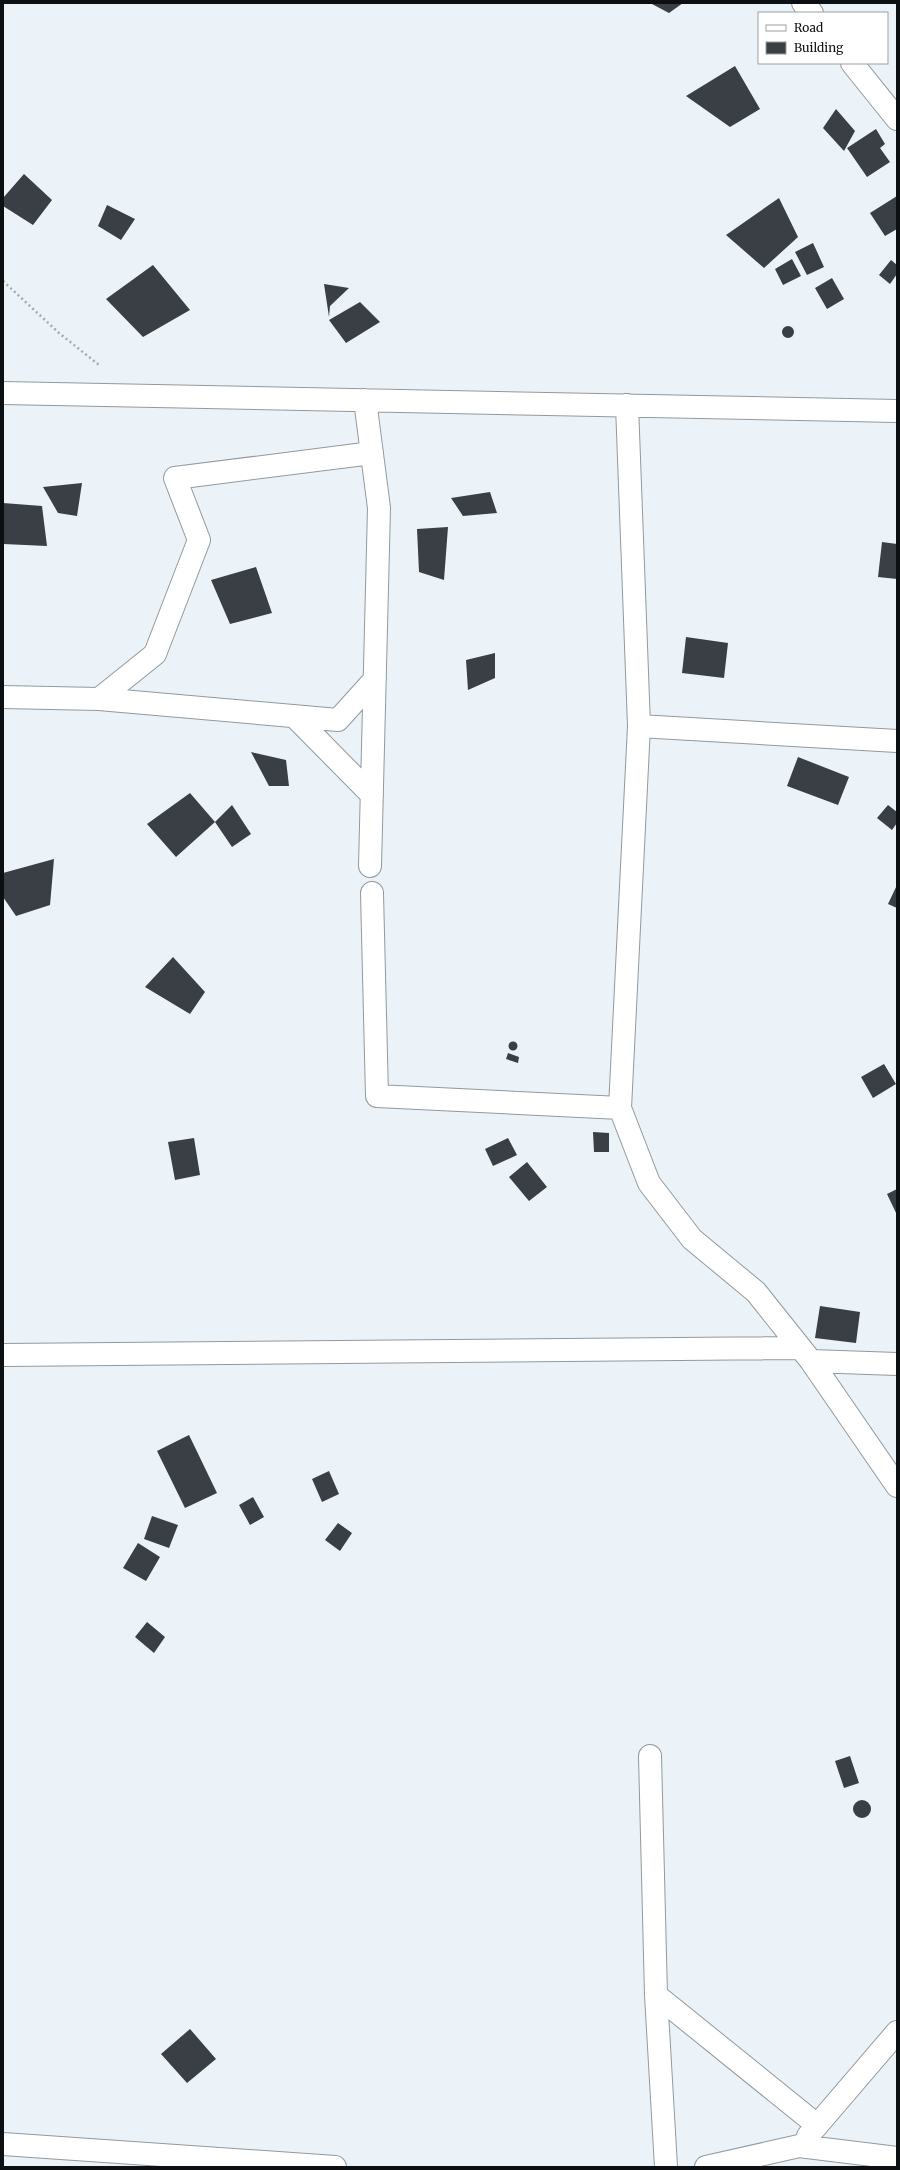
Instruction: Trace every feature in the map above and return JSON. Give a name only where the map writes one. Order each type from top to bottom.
[{"type":"street","points":[[803,3],[811,12]]},
{"type":"street","points":[[853,64],[897,119]]},
{"type":"street","points":[[3,393],[897,411]]},
{"type":"street","points":[[365,400],[379,508],[370,866]]},
{"type":"street","points":[[627,405],[639,726],[620,1108],[649,1183],[692,1238],[756,1292],[806,1354],[897,1486]]},
{"type":"street","points":[[99,699],[155,654],[199,540],[175,478],[372,453]]},
{"type":"street","points":[[3,697],[99,699],[338,720],[375,679]]},
{"type":"street","points":[[294,716],[372,795]]},
{"type":"street","points":[[639,726],[897,741]]},
{"type":"street","points":[[372,892],[377,1096],[620,1108]]},
{"type":"street","points":[[3,1355],[806,1354],[897,1364]]},
{"type":"street","points":[[650,1756],[656,1995],[666,2167]]},
{"type":"street","points":[[656,1995],[818,2125]]},
{"type":"street","points":[[799,2146],[897,2032]]},
{"type":"street","points":[[3,2144],[335,2167]]},
{"type":"street","points":[[706,2167],[799,2146],[897,2158]]},
{"type":"path","points":[[3,281],[59,333],[101,367]]},
{"type":"building","points":[[650,3],[683,3],[669,13]]},
{"type":"building","points":[[735,66],[760,109],[730,127],[686,96]]},
{"type":"building","points":[[836,109],[855,131],[844,151],[823,128]]},
{"type":"building","points":[[876,129],[885,144],[880,148],[890,162],[867,177],[847,148]]},
{"type":"building","points":[[24,174],[52,200],[33,225],[3,206],[3,198]]},
{"type":"building","points":[[897,196],[897,229],[885,236],[870,213]]},
{"type":"building","points":[[779,198],[798,237],[764,268],[726,235]]},
{"type":"building","points":[[107,205],[135,219],[121,240],[98,226]]},
{"type":"building","points":[[813,243],[824,267],[807,275],[795,252]]},
{"type":"building","points":[[792,259],[801,276],[783,285],[775,269]]},
{"type":"building","points":[[891,260],[897,265],[897,274],[890,284],[879,275]]},
{"type":"building","points":[[153,265],[190,310],[143,337],[106,299]]},
{"type":"building","points":[[832,278],[844,299],[827,309],[815,288]]},
{"type":"building","points":[[324,284],[349,288],[330,306],[329,317]]},
{"type":"building","points":[[360,302],[380,322],[346,343],[329,320]]},
{"type":"building","points":[[786,326],[790,326],[794,332],[790,338],[786,338],[782,334],[782,330]]},
{"type":"building","points":[[82,483],[77,516],[58,513],[43,487]]},
{"type":"building","points":[[490,492],[497,513],[463,516],[451,498]]},
{"type":"building","points":[[3,503],[42,506],[47,546],[3,544]]},
{"type":"building","points":[[448,527],[444,580],[419,572],[417,529]]},
{"type":"building","points":[[882,542],[897,544],[897,579],[878,577]]},
{"type":"building","points":[[256,567],[272,613],[230,624],[211,580]]},
{"type":"building","points":[[686,637],[728,643],[724,678],[682,673]]},
{"type":"building","points":[[495,653],[495,678],[468,690],[466,660]]},
{"type":"building","points":[[251,752],[286,760],[289,786],[269,786]]},
{"type":"building","points":[[798,757],[849,777],[838,805],[787,786]]},
{"type":"building","points":[[190,793],[215,822],[176,857],[147,824]]},
{"type":"building","points":[[232,805],[251,834],[232,847],[215,822]]},
{"type":"building","points":[[888,805],[897,812],[897,823],[892,830],[877,818]]},
{"type":"building","points":[[54,859],[50,905],[16,916],[3,897],[3,873]]},
{"type":"building","points":[[897,885],[897,908],[888,904]]},
{"type":"building","points":[[173,957],[205,992],[190,1014],[145,987]]},
{"type":"building","points":[[513,1041],[518,1046],[513,1051],[508,1046]]},
{"type":"building","points":[[508,1053],[519,1057],[518,1063],[506,1059]]},
{"type":"building","points":[[884,1064],[896,1084],[873,1098],[861,1077]]},
{"type":"building","points":[[593,1132],[609,1133],[609,1152],[594,1152]]},
{"type":"building","points":[[194,1138],[200,1175],[175,1180],[168,1142]]},
{"type":"building","points":[[508,1138],[517,1155],[493,1166],[485,1149]]},
{"type":"building","points":[[527,1162],[547,1187],[529,1201],[509,1177]]},
{"type":"building","points":[[897,1189],[897,1215],[887,1194]]},
{"type":"building","points":[[820,1306],[860,1312],[856,1343],[815,1338]]},
{"type":"building","points":[[189,1435],[217,1493],[185,1508],[157,1451]]},
{"type":"building","points":[[329,1471],[339,1494],[322,1502],[312,1479]]},
{"type":"building","points":[[253,1497],[264,1517],[250,1525],[239,1505]]},
{"type":"building","points":[[152,1516],[178,1525],[169,1548],[144,1539]]},
{"type":"building","points":[[338,1523],[352,1533],[340,1551],[325,1540]]},
{"type":"building","points":[[138,1543],[160,1557],[146,1581],[123,1568]]},
{"type":"building","points":[[147,1622],[165,1637],[154,1653],[135,1637]]},
{"type":"building","points":[[850,1756],[859,1783],[844,1788],[835,1761]]},
{"type":"building","points":[[862,1800],[868,1803],[871,1809],[868,1815],[862,1818],[856,1815],[853,1809],[856,1803]]},
{"type":"building","points":[[190,2029],[216,2059],[187,2083],[161,2054]]}]
